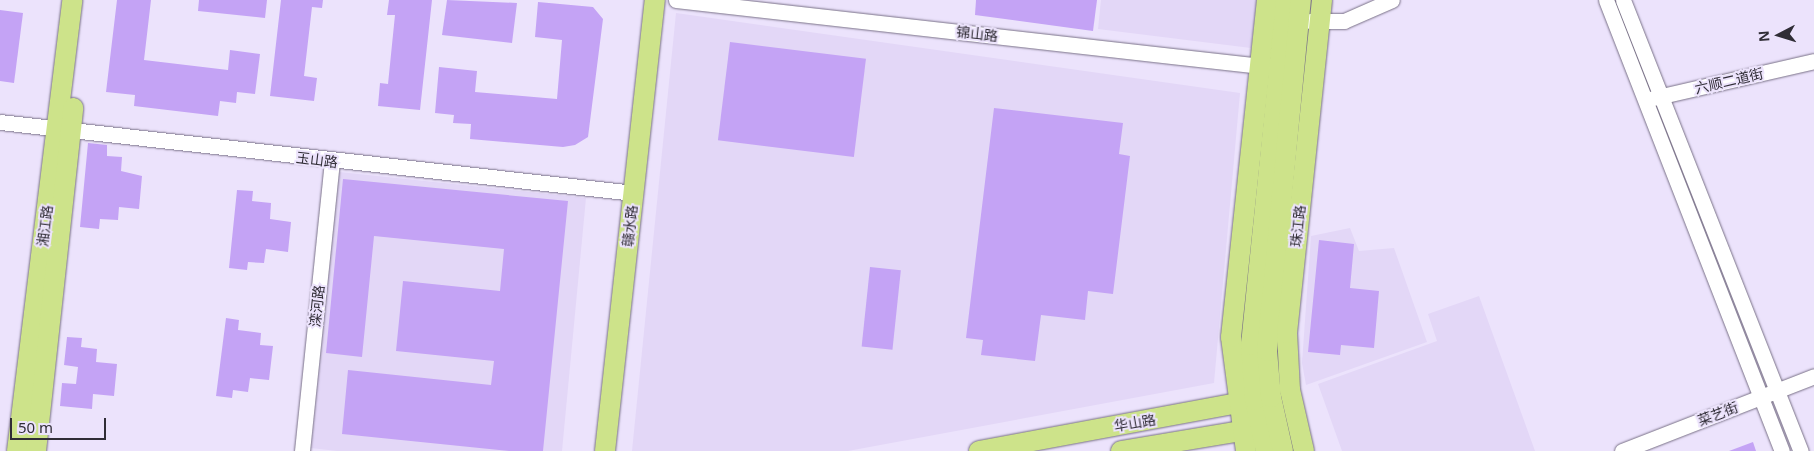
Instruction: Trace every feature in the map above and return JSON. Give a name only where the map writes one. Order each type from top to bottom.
[{"type":"main road","name":"湘江路","points":[[36,451],[64,130],[72,0]]},
{"type":"main road","name":"湘江路","points":[[17,451],[85,0]]},
{"type":"main road","name":"赣水路","points":[[605,451],[655,0]]},
{"type":"main road","name":"赣水路","points":[[613,451],[663,0]]},
{"type":"main road","name":"珠江路","points":[[1266,451],[1268,426],[1252,328],[1269,67],[1267,0]]},
{"type":"main road","name":"珠江路","points":[[1269,67],[1286,0]]},
{"type":"main road","name":"珠江路","points":[[1283,451],[1268,426],[1263,398],[1269,303],[1301,0]]},
{"type":"main road","name":"珠江路","points":[[1263,398],[1289,308],[1322,0]]},
{"type":"main road","name":"华山路","points":[[979,451],[1263,398]]},
{"type":"main road","name":"珠江路","points":[[1246,451],[1268,426]]},
{"type":"main road","name":"珠江路","points":[[1268,426],[1304,451]]},
{"type":"main road","name":"华山路","points":[[1121,451],[1268,426]]},
{"type":"street","name":"锦山路","points":[[676,0],[1269,67]]},
{"type":"street","points":[[1299,21],[1344,21],[1392,0]]},
{"type":"street","points":[[1606,0],[1782,451]]},
{"type":"street","points":[[1623,0],[1801,451]]},
{"type":"street","name":"六顺二道街","points":[[1644,100],[1814,61]]},
{"type":"street","name":"玉山路","points":[[0,122],[332,162],[634,193]]},
{"type":"street","name":"滦河路","points":[[302,451],[332,162]]},
{"type":"street","name":"菜艺街","points":[[1622,451],[1814,376]]},
{"type":"shaded area","points":[[1101,0],[1257,0],[1251,48],[1098,29]]},
{"type":"shaded area","points":[[676,13],[1240,93],[1214,383],[848,451],[632,451]]},
{"type":"shaded area","points":[[339,172],[586,198],[562,451],[337,451],[311,448]]},
{"type":"shaded area","points":[[1350,228],[1359,251],[1394,248],[1427,342],[1306,385],[1302,363],[1311,236]]},
{"type":"shaded area","points":[[1479,296],[1535,451],[1342,451],[1318,384],[1437,341],[1428,314]]},
{"type":"building","points":[[117,0],[151,0],[144,60],[228,70],[230,50],[260,54],[255,94],[237,92],[236,103],[220,101],[218,116],[134,106],[135,95],[106,92]]},
{"type":"building","points":[[199,0],[267,0],[265,18],[198,11]]},
{"type":"building","points":[[281,0],[323,0],[322,8],[312,7],[304,76],[317,78],[314,101],[270,96]]},
{"type":"building","points":[[389,0],[432,0],[420,110],[378,106],[380,83],[388,84],[395,15],[387,15]]},
{"type":"building","points":[[447,0],[517,3],[512,43],[442,35]]},
{"type":"building","points":[[976,0],[1097,0],[1093,31],[975,15]]},
{"type":"building","points":[[538,2],[593,7],[603,19],[588,137],[575,145],[563,147],[470,139],[471,124],[453,123],[454,115],[435,113],[439,67],[477,71],[475,92],[557,99],[562,40],[535,37]]},
{"type":"building","points":[[0,10],[23,13],[14,83],[0,81]]},
{"type":"building","points":[[730,42],[866,59],[854,157],[718,140]]},
{"type":"building","points":[[994,108],[1123,123],[1119,154],[1130,156],[1113,294],[1088,291],[1085,320],[1041,315],[1035,361],[981,355],[983,340],[966,338]]},
{"type":"building","points":[[88,143],[107,145],[107,156],[122,157],[121,171],[142,176],[139,209],[119,207],[118,220],[100,219],[99,229],[80,227]]},
{"type":"building","points":[[343,179],[568,201],[543,451],[509,451],[342,434],[348,370],[491,385],[494,361],[396,351],[403,281],[500,291],[504,249],[374,236],[362,357],[326,353]]},
{"type":"building","points":[[237,190],[253,191],[252,201],[271,203],[270,219],[291,222],[288,252],[266,249],[264,263],[248,262],[247,270],[229,268]]},
{"type":"building","points":[[1319,240],[1354,244],[1350,288],[1379,291],[1374,348],[1341,345],[1340,355],[1308,352]]},
{"type":"building","points":[[870,267],[901,270],[892,350],[862,347]]},
{"type":"building","points":[[226,318],[239,320],[238,330],[261,333],[260,345],[273,346],[269,380],[250,378],[248,392],[233,390],[232,398],[216,396]]},
{"type":"building","points":[[67,337],[82,338],[81,347],[97,349],[96,362],[117,364],[114,396],[93,394],[92,409],[60,406],[62,383],[76,384],[78,367],[64,365]]},
{"type":"building","points":[[1753,442],[1756,451],[1729,451]]}]
